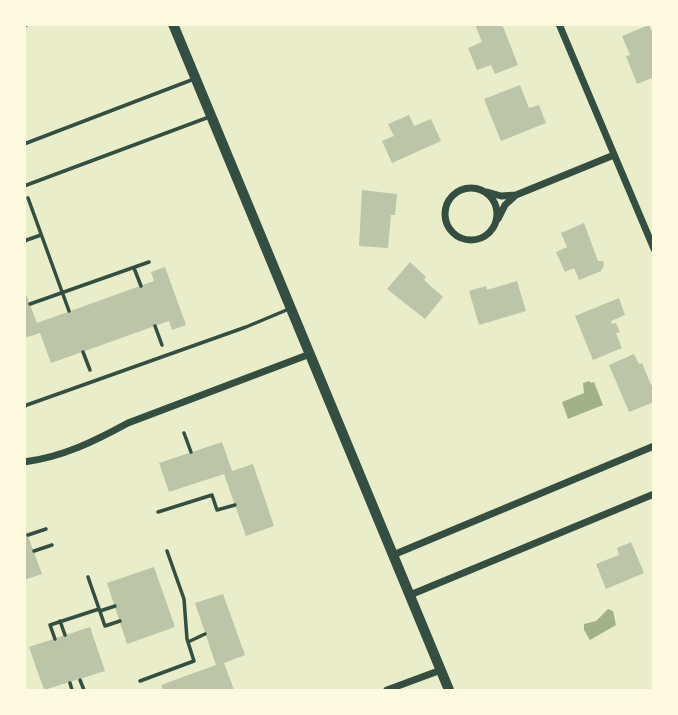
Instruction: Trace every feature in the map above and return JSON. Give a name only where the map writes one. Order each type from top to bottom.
[{"type":"main road","points":[[173,24],[449,691]]},
{"type":"street","points":[[559,24],[653,248]]},
{"type":"street","points":[[516,195],[505,205],[493,229],[478,240],[461,239],[448,226],[446,210],[453,195],[468,188],[501,196],[516,195],[614,155]]},
{"type":"street","points":[[484,192],[495,204],[497,221]]},
{"type":"street","points":[[24,461],[45,460],[101,439],[128,424],[310,354]]},
{"type":"street","points":[[393,555],[653,446]]},
{"type":"street","points":[[410,596],[653,494]]},
{"type":"street","points":[[387,691],[441,670]]},
{"type":"lane","points":[[24,144],[195,78]]},
{"type":"lane","points":[[24,186],[211,116]]},
{"type":"lane","points":[[24,406],[246,327],[291,308]]},
{"type":"path","points":[[28,198],[69,311]]},
{"type":"path","points":[[24,241],[41,235]]},
{"type":"path","points":[[30,304],[149,262]]},
{"type":"path","points":[[134,268],[141,286]]},
{"type":"path","points":[[155,326],[162,345]]},
{"type":"path","points":[[83,352],[90,370]]},
{"type":"path","points":[[184,433],[191,452]]},
{"type":"path","points":[[158,512],[212,495],[218,510],[235,505]]},
{"type":"path","points":[[29,535],[46,529]]},
{"type":"path","points":[[34,551],[52,545]]},
{"type":"path","points":[[140,681],[194,661],[188,642],[184,599],[167,551]]},
{"type":"path","points":[[88,577],[105,626],[120,621]]},
{"type":"path","points":[[55,639],[50,625],[115,606]]},
{"type":"path","points":[[60,621],[65,635]]},
{"type":"path","points":[[188,642],[205,634]]},
{"type":"path","points":[[80,680],[84,691]]},
{"type":"path","points":[[70,684],[72,691]]},
{"type":"shaded area","points":[[594,382],[603,405],[568,419],[562,402],[584,393],[583,383]]},
{"type":"shaded area","points":[[608,609],[613,611],[616,625],[590,640],[584,630],[584,624],[596,621]]},
{"type":"building","points":[[475,24],[502,24],[518,65],[495,74],[491,65],[477,70],[468,48],[482,42]]},
{"type":"building","points":[[649,25],[654,36],[654,77],[637,84],[626,56],[630,55],[622,36]]},
{"type":"building","points":[[520,85],[529,108],[539,105],[546,123],[501,141],[484,99]]},
{"type":"building","points":[[409,115],[414,126],[431,119],[441,141],[392,163],[382,141],[394,136],[388,124]]},
{"type":"building","points":[[362,190],[397,194],[395,215],[391,215],[388,248],[359,246]]},
{"type":"building","points":[[584,223],[598,261],[603,261],[604,265],[601,271],[579,280],[574,268],[565,272],[556,252],[567,247],[561,233]]},
{"type":"building","points":[[410,262],[426,277],[424,280],[443,297],[425,319],[387,289]]},
{"type":"building","points":[[165,267],[186,325],[172,330],[169,321],[51,363],[40,333],[24,338],[24,289],[37,323],[154,281],[151,272]]},
{"type":"building","points":[[517,281],[526,311],[479,325],[469,291],[486,286],[487,290]]},
{"type":"building","points":[[619,298],[625,315],[611,321],[612,324],[616,323],[620,332],[616,333],[622,348],[593,360],[575,316]]},
{"type":"building","points":[[634,354],[639,364],[642,363],[651,385],[654,384],[654,402],[629,412],[609,365]]},
{"type":"building","points":[[222,442],[232,471],[253,464],[274,526],[246,536],[224,474],[169,492],[159,463]]},
{"type":"building","points":[[24,525],[42,574],[24,580]]},
{"type":"building","points":[[631,542],[644,573],[606,589],[596,564],[619,555],[617,548]]},
{"type":"building","points":[[154,567],[175,627],[127,644],[107,583]]},
{"type":"building","points":[[223,594],[245,655],[224,663],[234,690],[163,690],[161,685],[216,665],[195,603]]},
{"type":"building","points":[[90,627],[105,671],[44,690],[29,647]]}]
